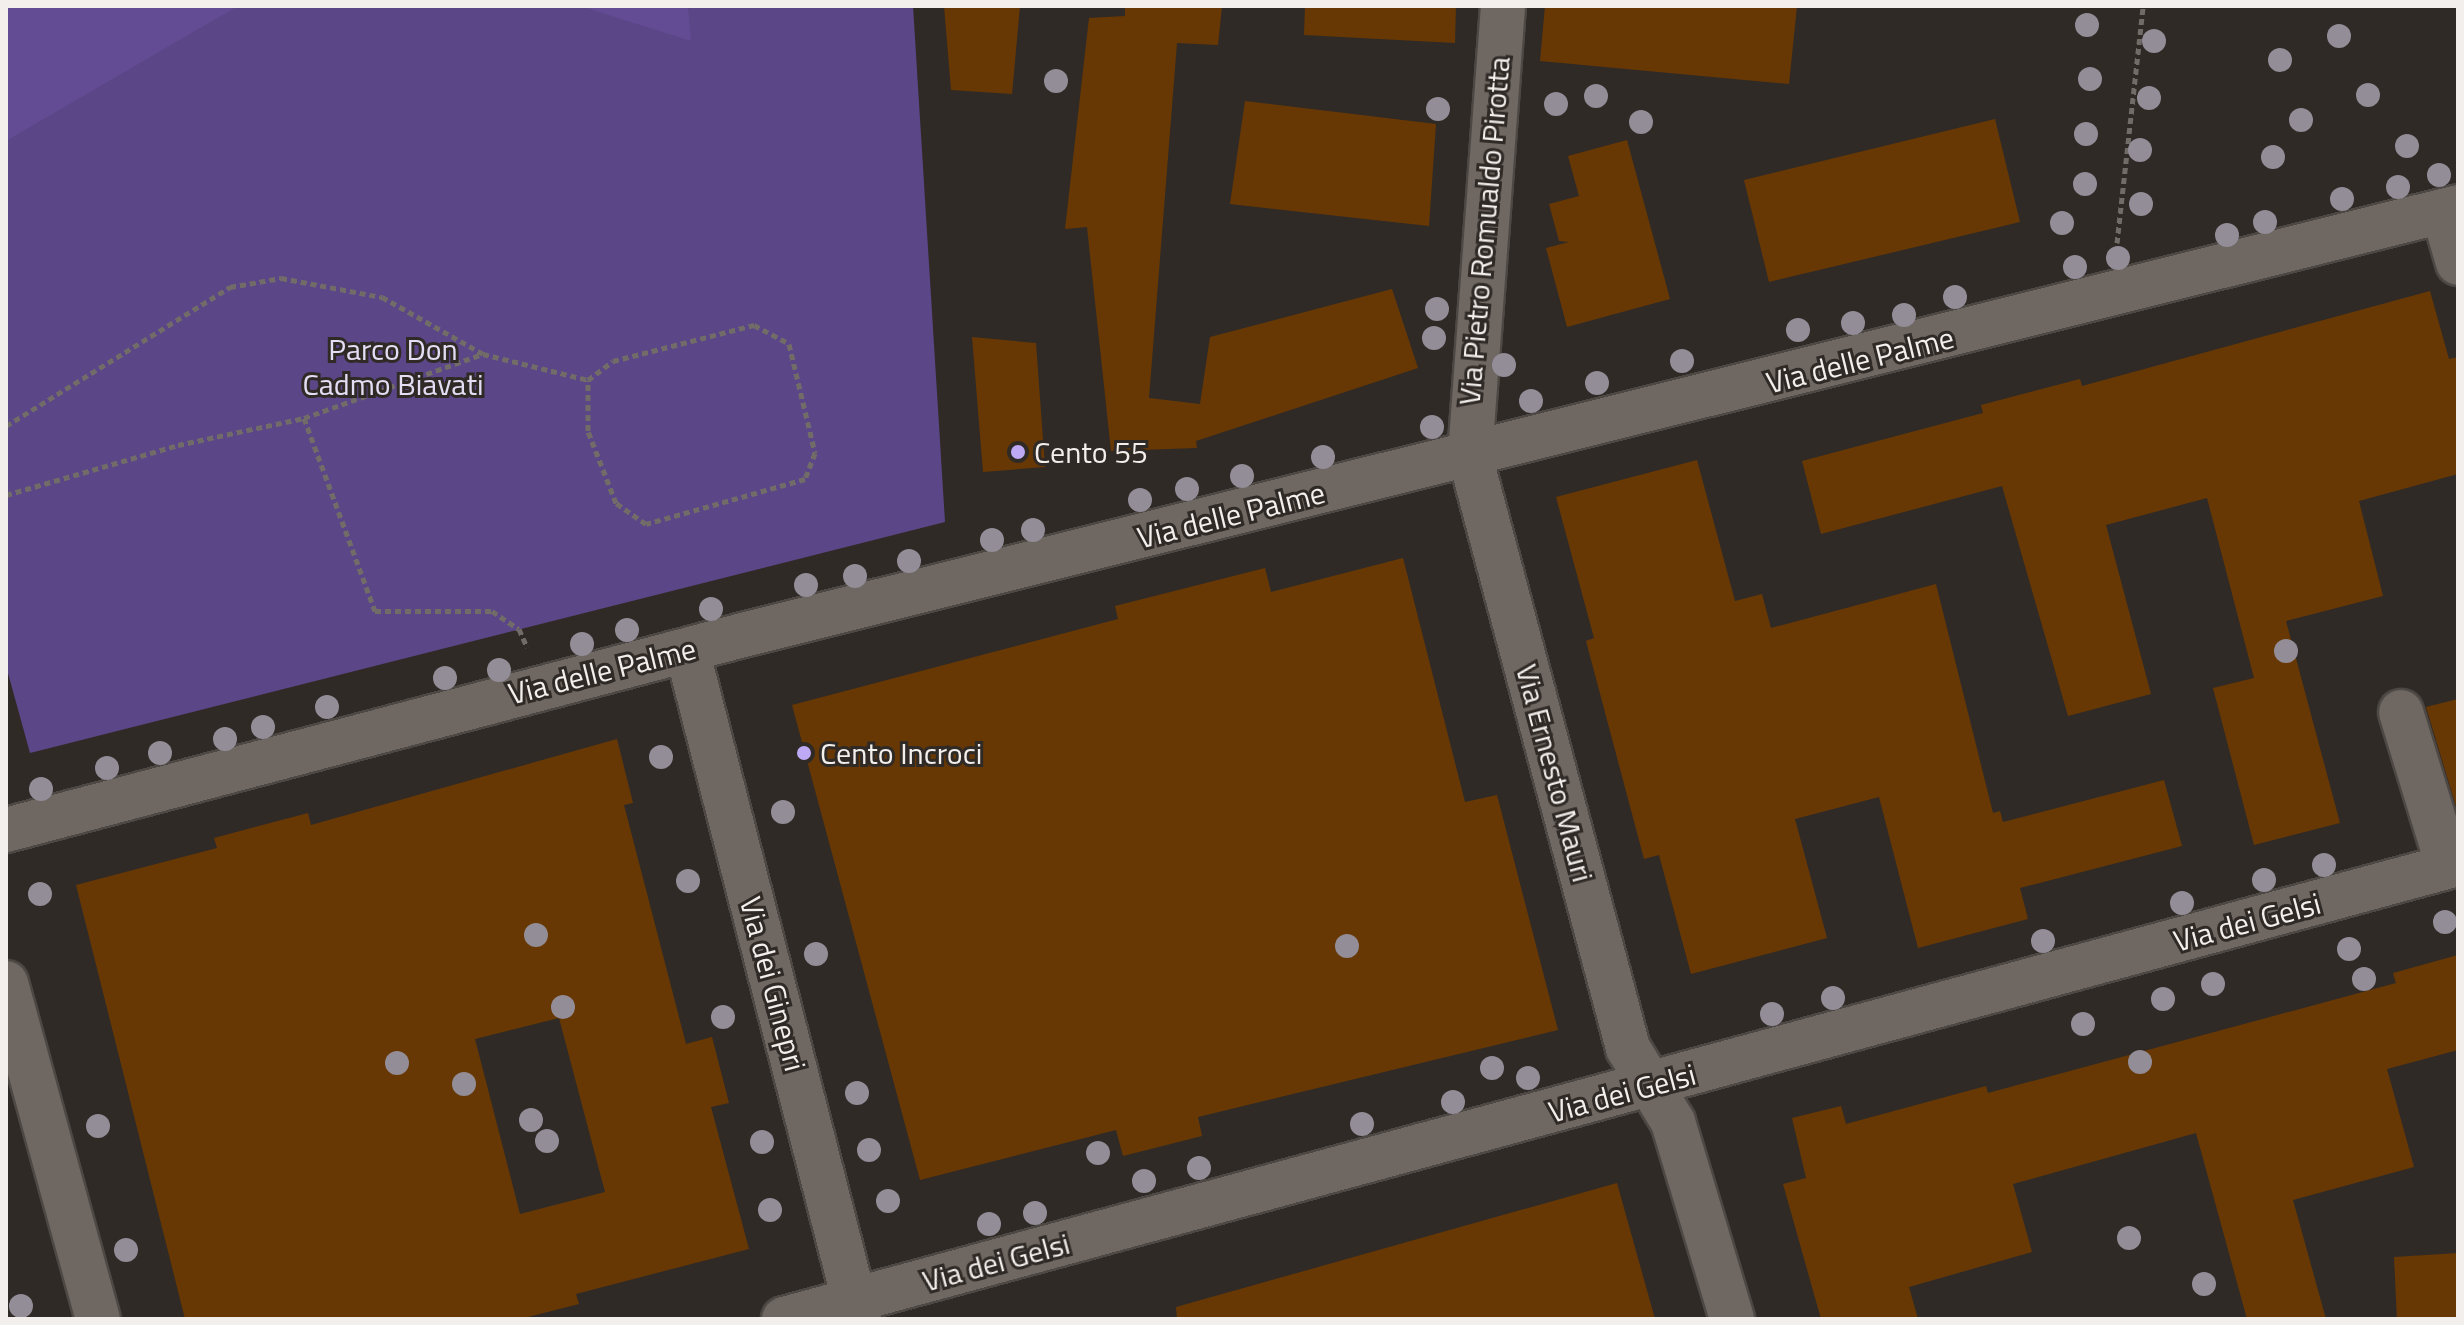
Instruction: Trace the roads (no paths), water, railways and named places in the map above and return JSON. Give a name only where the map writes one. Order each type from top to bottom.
[{"type":"street","name":"Via Pietro Romualdo Pirotta","points":[[1470,456],[1503,6]]},
{"type":"street","name":"Via delle Palme","points":[[6,830],[687,650],[2450,209]]},
{"type":"street","points":[[2450,209],[2458,263]]},
{"type":"street","name":"Via Ernesto Mauri","points":[[1470,456],[1628,1048],[1646,1087],[1673,1122],[1732,1319]]},
{"type":"street","name":"Via dei Ginepri","points":[[687,650],[857,1310]]},
{"type":"street","points":[[2401,712],[2453,865]]},
{"type":"street","name":"Via dei Gelsi","points":[[784,1319],[857,1310],[1646,1087],[2453,865]]},
{"type":"street","points":[[6,983],[98,1319]]},
{"type":"place","name":"Cento 55","points":[[1018,452]]},
{"type":"place","name":"Cento Incroci","points":[[804,753]]},
{"type":"park label","name":"Parco Don Cadmo Biavati","points":[[393,366]]}]
